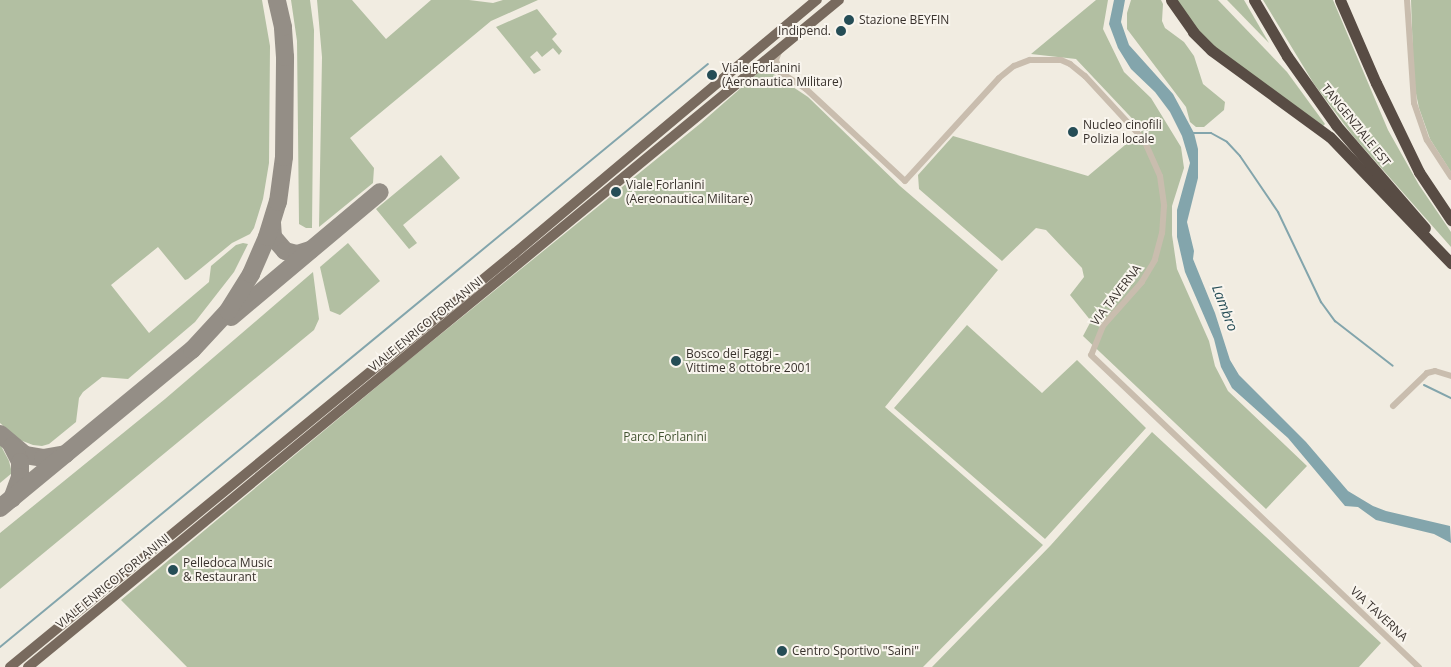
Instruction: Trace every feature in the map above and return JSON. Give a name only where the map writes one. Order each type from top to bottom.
[{"type":"highway","points":[[1171,0],[1194,32],[1211,50],[1330,137],[1387,191],[1451,263]]},
{"type":"highway","name":"TANGENZIALE EST","points":[[1254,0],[1287,56],[1336,125],[1387,191],[1451,257]]},
{"type":"highway","name":"TANGENZIALE EST","points":[[1340,0],[1358,30],[1376,83],[1419,172],[1451,220]]},
{"type":"highway","points":[[1349,0],[1358,30]]},
{"type":"main road","name":"VIALE ENRICO FORLANINI","points":[[10,667],[507,260],[817,0]]},
{"type":"main road","name":"VIALE ENRICO FORLANINI","points":[[28,667],[839,0]]},
{"type":"street","points":[[1406,0],[1414,103],[1427,140],[1451,177]]},
{"type":"street","points":[[780,72],[776,56],[790,40]]},
{"type":"street","name":"VIA TAVERNA","points":[[754,70],[765,67],[780,72],[816,98],[904,181],[998,78],[1014,66],[1030,60],[1060,60],[1070,64],[1088,80],[1144,140],[1160,176],[1164,206],[1162,233],[1155,260],[1142,282],[1103,326],[1091,356],[1419,667]]},
{"type":"street","points":[[1393,406],[1427,373],[1432,371],[1451,376]]},
{"type":"green space","points":[[0,0],[262,0],[270,46],[269,163],[263,199],[254,228],[250,234],[232,243],[188,279],[185,280],[158,247],[111,285],[149,333],[209,282],[211,266],[236,245],[248,244],[234,272],[195,322],[128,379],[102,377],[83,392],[79,398],[76,422],[49,444],[42,446],[20,440],[0,423]]},
{"type":"green space","points":[[291,0],[310,0],[314,30],[312,228],[306,228],[299,224],[297,41]]},
{"type":"green space","points":[[317,0],[352,0],[386,39],[431,0],[469,0],[493,3],[503,0],[538,0],[491,21],[350,138],[374,168],[373,183],[319,227],[322,57]]},
{"type":"green space","points":[[1096,0],[1108,0],[1103,29],[1124,72],[1151,98],[1181,147],[1184,168],[1172,206],[1172,235],[1177,269],[1209,341],[1215,366],[1228,391],[1307,466],[1266,509],[1083,336],[1091,321],[1070,295],[1084,277],[1082,268],[1046,230],[1036,228],[1002,261],[919,189],[918,175],[953,136],[1088,176],[1143,130],[1076,59],[1031,54]]},
{"type":"green space","points":[[1131,0],[1161,0],[1163,4],[1162,21],[1165,28],[1184,42],[1194,56],[1203,84],[1225,102],[1224,110],[1204,127],[1196,127],[1190,122],[1186,107],[1127,29],[1127,13]]},
{"type":"green space","points":[[1175,0],[1218,0],[1287,72],[1325,124],[1323,126],[1207,43]]},
{"type":"green space","points":[[1227,0],[1244,0],[1269,43],[1263,37]]},
{"type":"green space","points":[[1263,0],[1333,0],[1388,130],[1419,185],[1451,232],[1451,247],[1353,136],[1314,84]]},
{"type":"green space","points":[[1411,0],[1451,0],[1451,172],[1430,139],[1419,108],[1414,84]]},
{"type":"green space","points":[[537,9],[557,34],[552,39],[562,51],[559,55],[553,48],[542,57],[537,51],[530,57],[541,70],[534,74],[496,27]]},
{"type":"green space","name":"Parco Forlanini","points":[[764,70],[772,73],[808,97],[900,186],[998,270],[885,407],[1043,545],[923,667],[187,667],[121,600],[404,364]]},
{"type":"green space","points":[[441,155],[460,178],[403,225],[417,243],[409,249],[376,209]]},
{"type":"green space","points":[[348,243],[380,281],[340,315],[330,311],[320,267]]},
{"type":"green space","points":[[313,272],[319,319],[314,330],[0,589],[0,533],[165,399]]},
{"type":"green space","points":[[967,325],[1042,393],[1077,360],[1146,428],[1045,539],[894,408]]},
{"type":"green space","points":[[1152,432],[1381,643],[1359,667],[932,667],[1051,545]]},
{"type":"green space","points":[[0,444],[9,461],[12,473],[0,483]]},
{"type":"water","points":[[1114,0],[1125,0],[1121,22],[1129,45],[1173,94],[1194,133],[1198,149],[1198,178],[1187,222],[1194,251],[1193,259],[1215,313],[1230,360],[1239,375],[1306,442],[1348,491],[1373,506],[1386,511],[1450,526],[1451,543],[1434,534],[1376,520],[1358,507],[1345,506],[1288,438],[1232,388],[1221,367],[1214,339],[1185,272],[1177,237],[1177,210],[1190,163],[1182,136],[1170,112],[1155,92],[1131,69],[1118,48],[1109,24]]},
{"type":"waterway","points":[[0,647],[708,64]]},
{"type":"waterway","points":[[1193,133],[1211,133],[1227,142],[1240,156],[1278,212],[1321,302],[1335,321],[1393,366]]},
{"type":"waterway","points":[[1424,385],[1451,398]]},
{"type":"taxiway","points":[[0,508],[192,350],[228,311],[251,274],[267,237],[278,202],[284,157],[285,57],[283,27],[277,0]]},
{"type":"taxiway","points":[[231,317],[380,192]]},
{"type":"taxiway","points":[[272,223],[273,237],[285,251],[297,254],[310,250]]},
{"type":"taxiway","points":[[0,434],[25,455],[43,458],[66,454]]},
{"type":"taxiway","points":[[12,446],[20,462],[20,477],[12,499]]},
{"type":"place","name":"Stazione BEYFIN","points":[[849,20]]},
{"type":"place","name":"Indipend.","points":[[841,31]]},
{"type":"place","name":"Viale Forlanini (Aeronautica Militare)","points":[[712,75]]},
{"type":"place","name":"Nucleo cinofili Polizia locale","points":[[1073,132]]},
{"type":"place","name":"Viale Forlanini (Aereonautica Militare)","points":[[616,192]]},
{"type":"place","name":"Bosco dei Faggi - Vittime 8 ottobre 2001","points":[[676,361]]},
{"type":"place","name":"Pelledoca Music & Restaurant","points":[[173,570]]},
{"type":"place","name":"Centro Sportivo \"Saini\"","points":[[782,651]]},
{"type":"water label","name":"Lambro","points":[[1225,308]]}]
